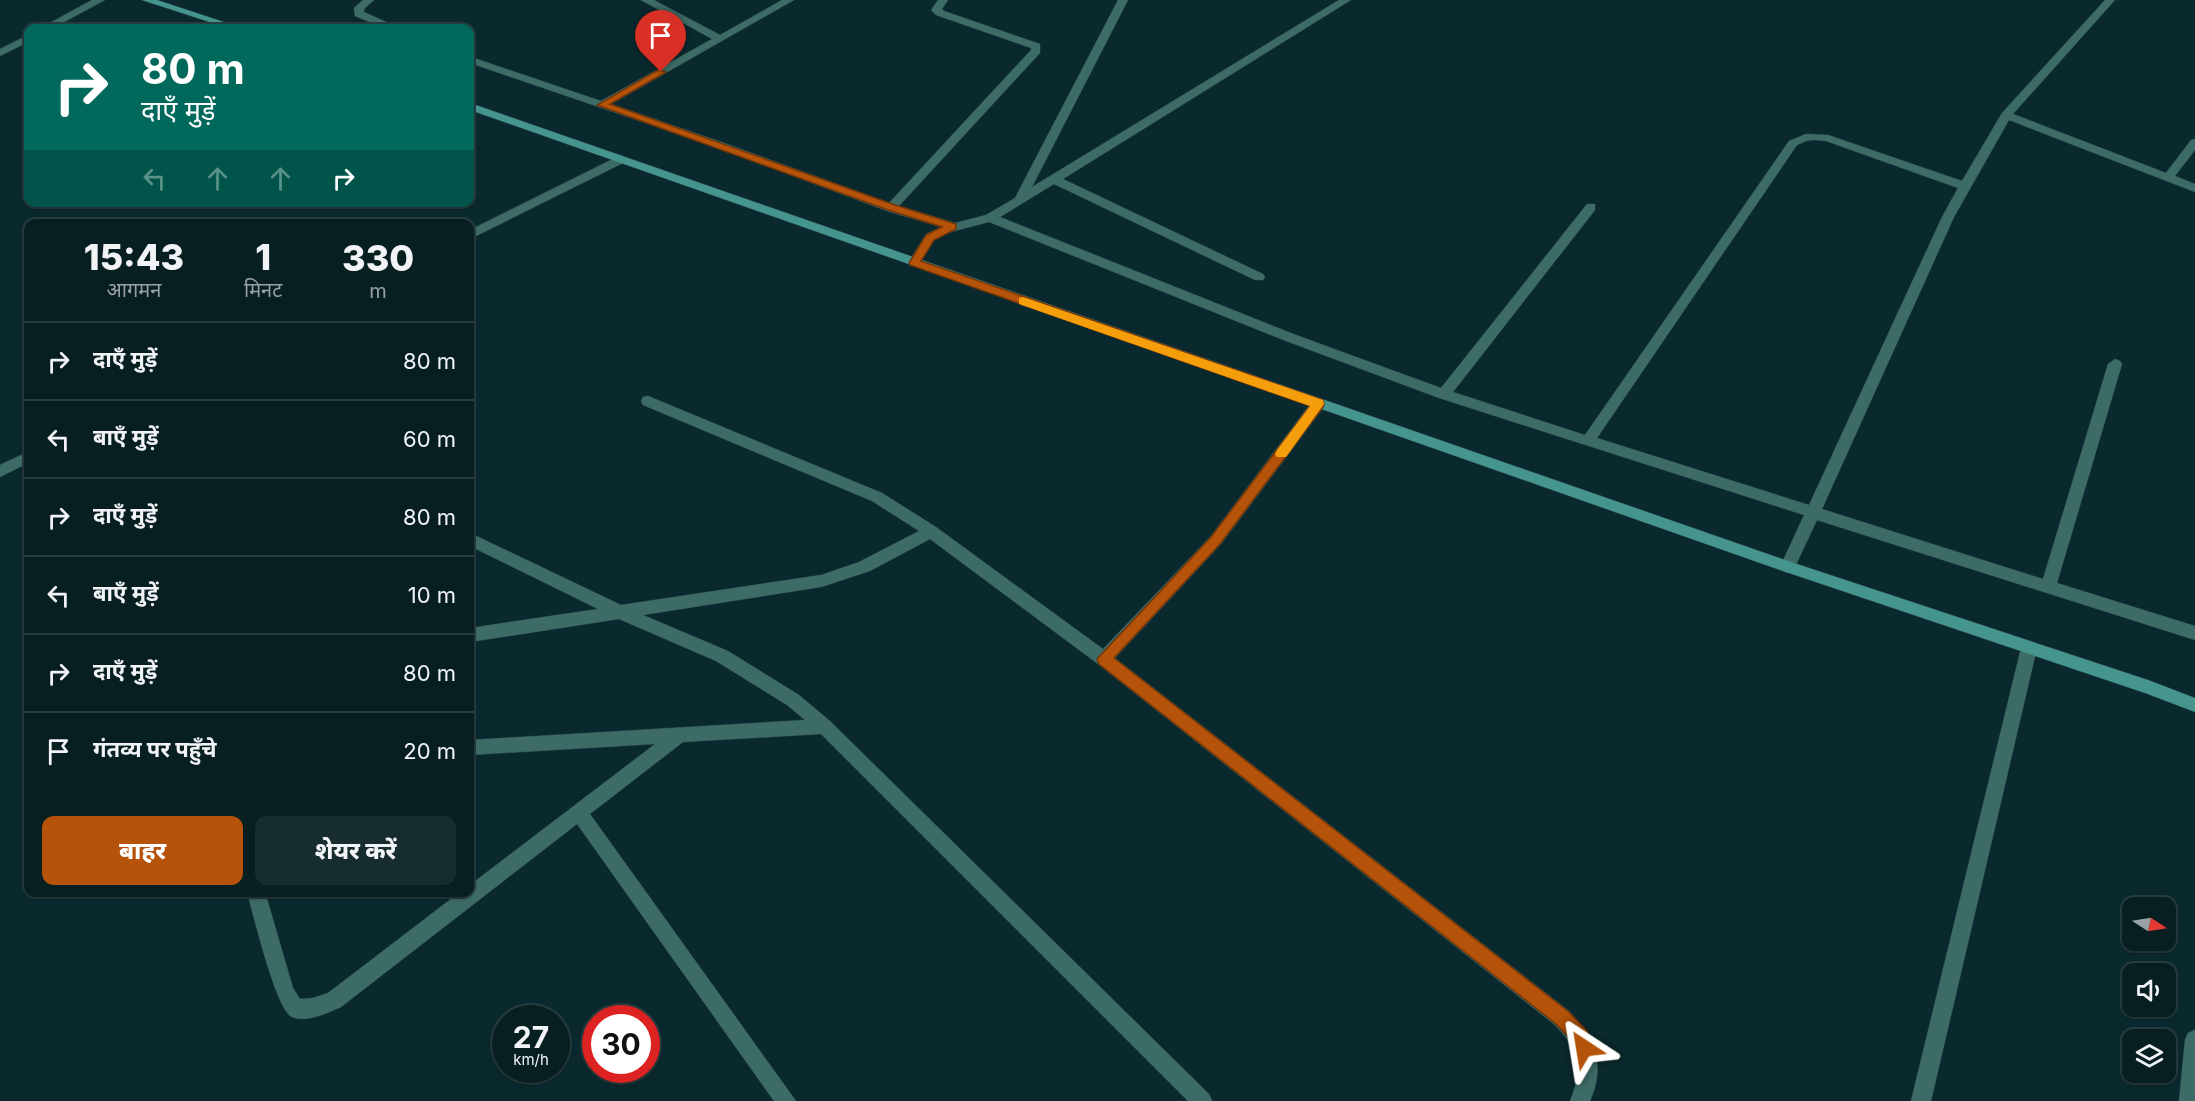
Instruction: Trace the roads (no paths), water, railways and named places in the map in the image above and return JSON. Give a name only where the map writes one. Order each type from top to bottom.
[{"type":"street","points":[[54,24],[100,0]]},
{"type":"street","points":[[147,0],[224,24]]},
{"type":"street","points":[[369,0],[359,8],[359,14],[382,24]]},
{"type":"street","points":[[646,0],[720,39]]},
{"type":"street","points":[[602,105],[789,0]]},
{"type":"street","points":[[891,208],[1036,51],[1036,46],[940,13],[936,10],[937,5],[943,0]]},
{"type":"street","points":[[1020,200],[1123,0]]},
{"type":"street","points":[[917,259],[930,237],[952,226],[990,218],[1346,0]]},
{"type":"street","points":[[1790,561],[1948,217],[1965,186],[2006,115],[2110,0]]},
{"type":"street","points":[[0,53],[24,40]]},
{"type":"street","points":[[474,61],[723,146],[891,208],[952,226]]},
{"type":"street","points":[[474,106],[621,159],[917,259],[1318,404],[1790,561],[2195,705]]},
{"type":"street","points":[[2006,115],[2195,188]]},
{"type":"street","points":[[1588,441],[1793,143],[1801,137],[1811,135],[1828,138],[1965,186]]},
{"type":"street","points":[[2168,177],[2195,142]]},
{"type":"street","points":[[474,233],[621,159]]},
{"type":"street","points":[[1053,179],[1259,277]]},
{"type":"street","points":[[1444,394],[1591,207]]},
{"type":"street","points":[[990,218],[1291,338],[1444,394],[1811,518],[2049,586],[2195,633]]},
{"type":"street","points":[[2049,586],[2115,364]]},
{"type":"street","points":[[648,401],[877,498],[931,531],[1104,659],[1562,1018],[1580,1037],[1588,1060],[1588,1085],[1580,1101]]},
{"type":"street","points":[[1104,659],[1216,540],[1318,404]]},
{"type":"street","points":[[0,471],[24,459]]},
{"type":"street","points":[[474,634],[849,575],[931,531]]},
{"type":"street","points":[[474,540],[618,611],[722,656],[793,700],[824,726],[1202,1101]]},
{"type":"street","points":[[1921,1101],[2030,648]]},
{"type":"street","points":[[474,747],[824,726]]},
{"type":"street","points":[[474,893],[682,733]]},
{"type":"street","points":[[579,813],[786,1101]]},
{"type":"street","points":[[257,897],[285,992],[295,1009],[313,1008],[334,1000],[469,897]]},
{"type":"street","points":[[2189,1101],[2195,1040]]}]
